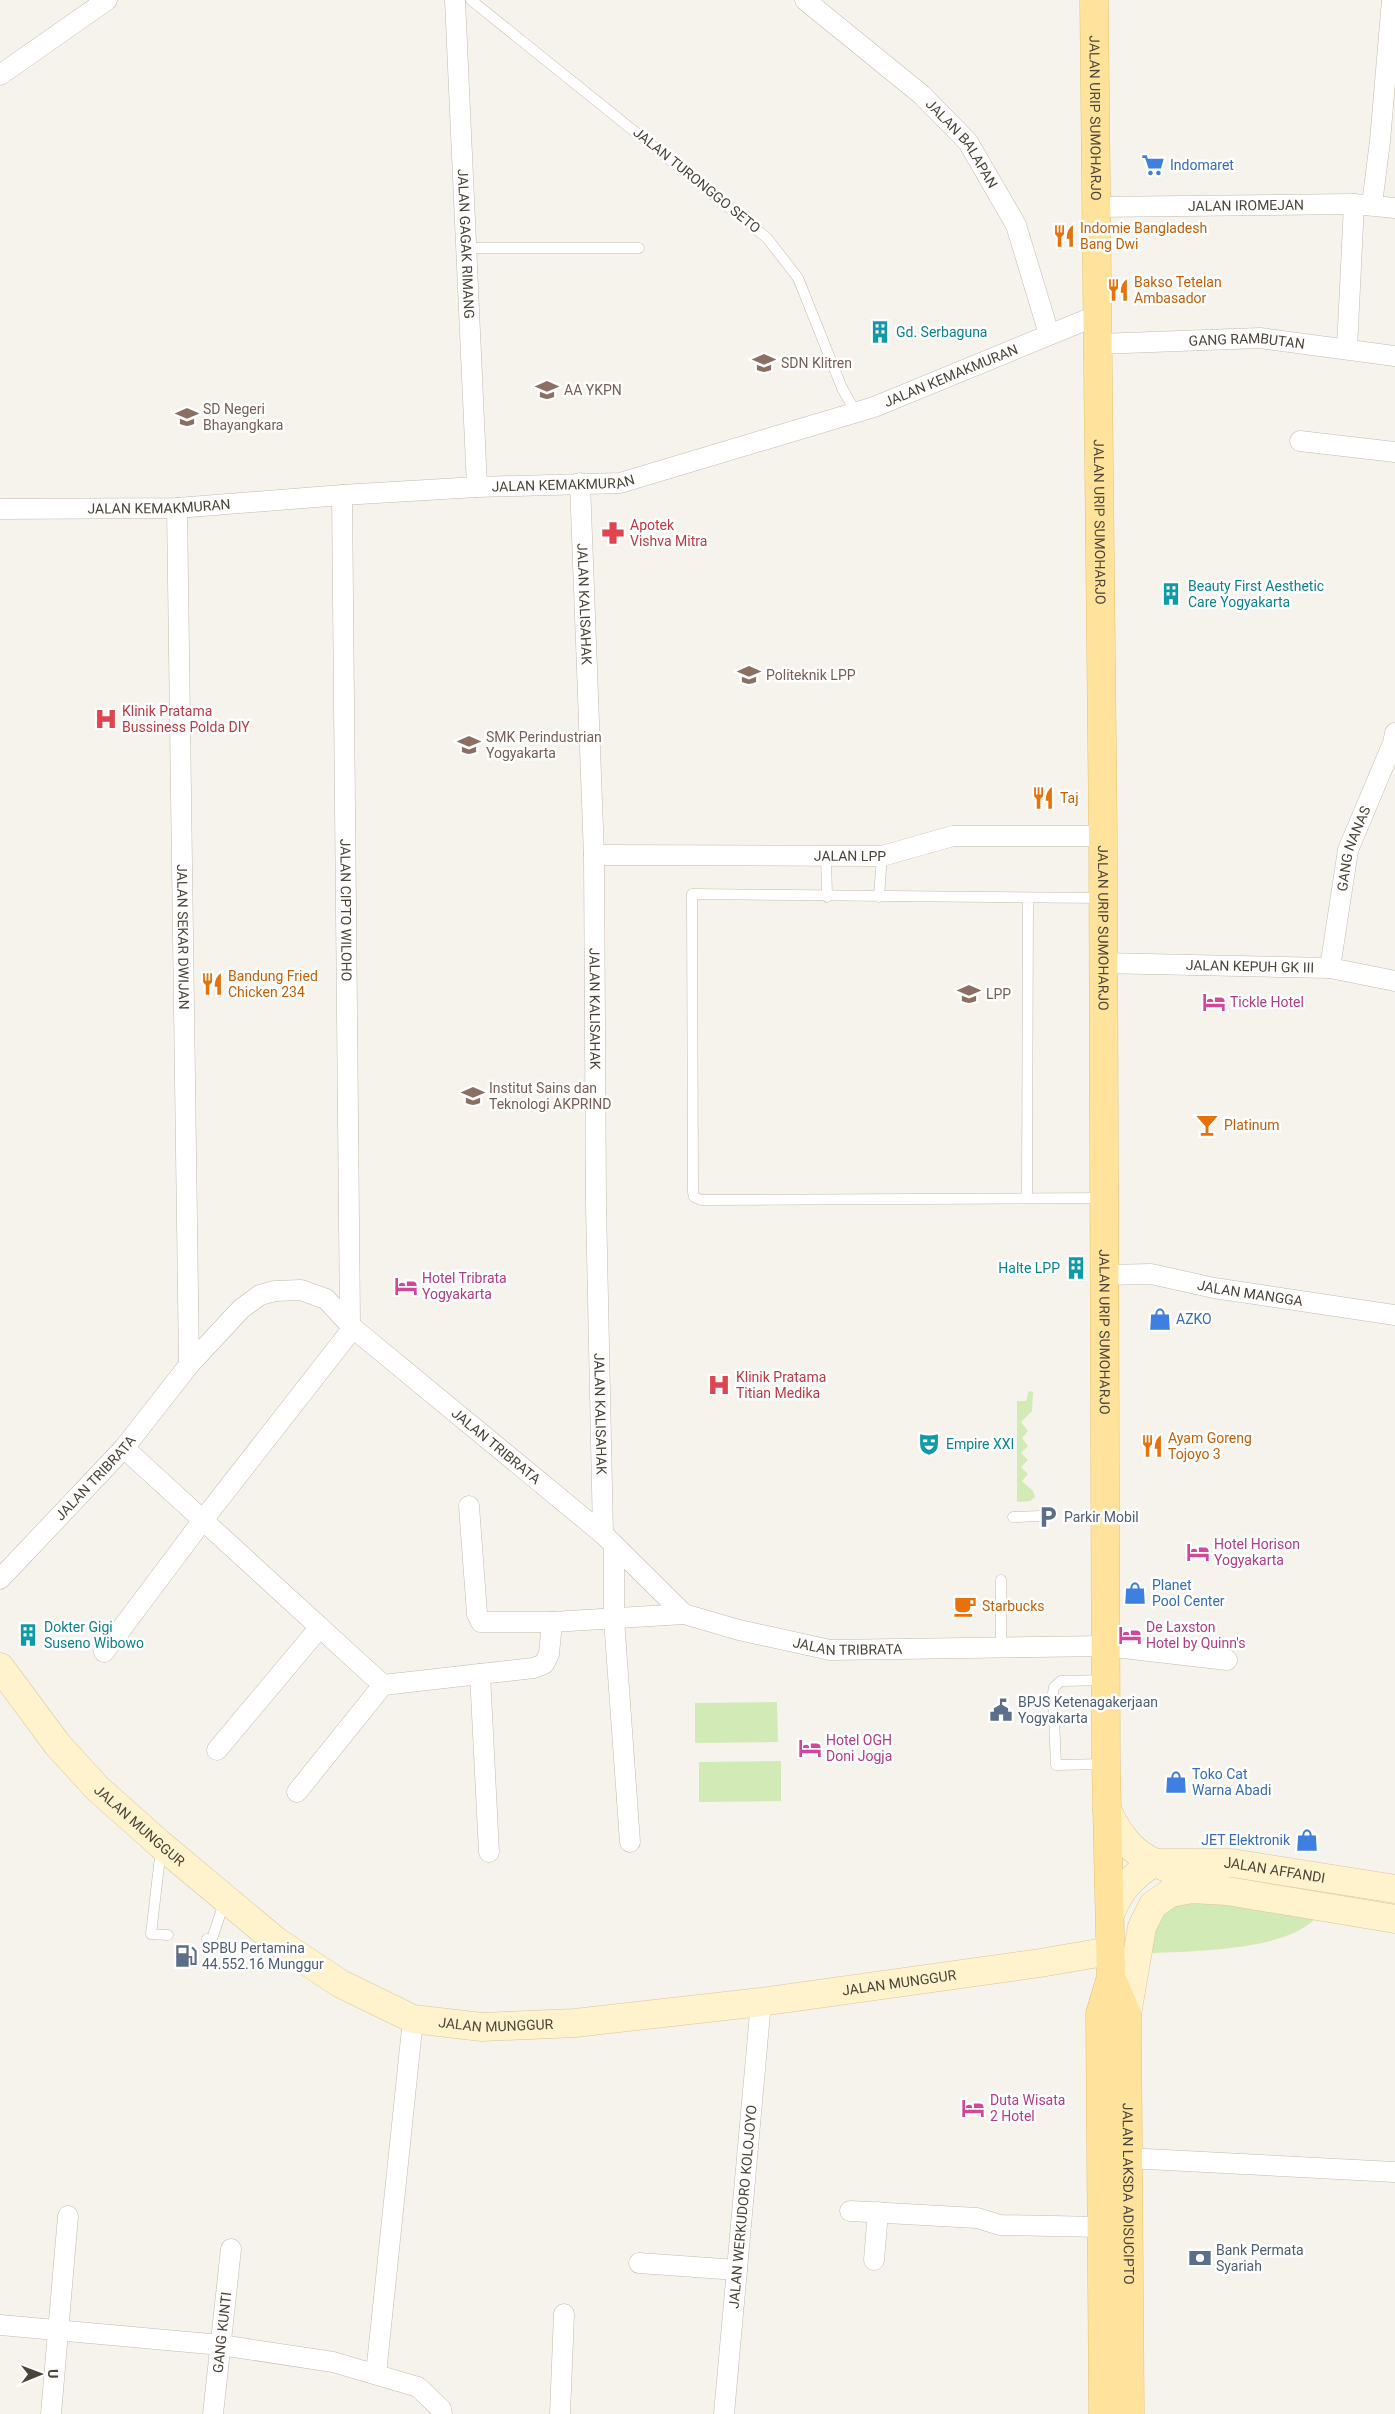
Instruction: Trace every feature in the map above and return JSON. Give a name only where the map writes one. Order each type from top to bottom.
[{"type":"main road","name":"JALAN URIP SUMOHARJO","points":[[1094,0],[1103,836],[1103,1198],[1108,1856]]},
{"type":"main road","name":"JALAN MUNGGUR","points":[[0,1667],[5,1690],[97,1788],[161,1844],[276,1941],[341,1984],[413,2020],[482,2027],[575,2023],[761,2002],[1040,1963],[1111,1964]]},
{"type":"main road","points":[[1107,1810],[1119,1834],[1133,1850],[1153,1863],[1227,1891]]},
{"type":"main road","name":"JALAN LAKSDA ADISUCIPTO","points":[[1102,2410],[1100,2014],[1111,1964],[1108,1856]]},
{"type":"main road","points":[[1110,1914],[1119,1893],[1128,1883],[1153,1863]]},
{"type":"main road","name":"JALAN AFFANDI","points":[[1153,1863],[1232,1863],[1395,1889]]},
{"type":"main road","points":[[1127,2014],[1142,1927],[1153,1905],[1170,1893],[1192,1888],[1227,1891]]},
{"type":"main road","name":"JALAN AFFANDI","points":[[1227,1891],[1395,1919]]},
{"type":"main road","name":"JALAN LAKSDA ADISUCIPTO","points":[[1111,1964],[1127,2014],[1130,2410]]},
{"type":"main road","points":[[1102,2410],[1130,2410]]},
{"type":"street","points":[[0,75],[107,0]]},
{"type":"street","name":"JALAN GAGAK RIMANG","points":[[455,0],[477,487]]},
{"type":"street","name":"JALAN BALAPAN","points":[[805,0],[922,95],[968,142],[1016,225],[1050,334]]},
{"type":"street","points":[[1347,350],[1363,204],[1380,142],[1392,0]]},
{"type":"street","name":"JALAN IROMEJAN","points":[[1097,207],[1363,204],[1395,208]]},
{"type":"street","name":"JALAN KEMAKMURAN","points":[[0,509],[177,508],[477,487],[620,483],[635,480],[783,433],[856,413],[1098,315]]},
{"type":"street","name":"GANG RAMBUTAN","points":[[1098,344],[1260,338],[1395,356]]},
{"type":"street","points":[[1300,441],[1395,452]]},
{"type":"street","name":"JALAN KALISAHAK","points":[[580,483],[594,855],[596,1206],[608,1540],[630,1842]]},
{"type":"street","name":"JALAN CIPTO WILOHO","points":[[342,495],[351,1326]]},
{"type":"street","name":"JALAN SEKAR DWIJAN","points":[[177,508],[189,1365]]},
{"type":"street","name":"GANG NANAS","points":[[1330,968],[1348,850],[1393,743],[1395,733]]},
{"type":"street","name":"JALAN LPP","points":[[594,855],[882,856],[953,836],[1103,836]]},
{"type":"street","name":"JALAN KEPUH GK III","points":[[1102,964],[1330,968],[1395,981]]},
{"type":"street","name":"JALAN MANGGA","points":[[1104,1275],[1151,1274],[1214,1288],[1395,1315]]},
{"type":"street","name":"JALAN TRIBRATA","points":[[0,1579],[124,1448],[189,1365],[241,1309],[260,1295],[275,1291],[301,1290],[326,1300],[351,1326],[608,1540],[684,1614],[739,1630],[830,1650],[1106,1646],[1227,1660]]},
{"type":"street","points":[[104,1652],[351,1326]]},
{"type":"street","points":[[124,1448],[383,1685]]},
{"type":"street","points":[[469,1506],[478,1619],[481,1622],[552,1622],[684,1614]]},
{"type":"street","points":[[297,1792],[383,1685],[534,1668],[544,1664],[549,1654],[552,1622]]},
{"type":"street","points":[[217,1750],[320,1627]]},
{"type":"street","points":[[480,1674],[489,1852]]},
{"type":"street","name":"JALAN WERKUDORO KOLOJOYO","points":[[724,2414],[761,2002]]},
{"type":"street","points":[[376,2374],[413,2020]]},
{"type":"street","points":[[1127,2158],[1302,2169],[1395,2172]]},
{"type":"street","points":[[850,2211],[977,2218],[1000,2225],[1101,2227]]},
{"type":"street","points":[[874,2260],[878,2212]]},
{"type":"street","points":[[51,2414],[68,2216]]},
{"type":"street","name":"GANG KUNTI","points":[[213,2414],[231,2249]]},
{"type":"street","points":[[639,2263],[737,2270]]},
{"type":"street","points":[[560,2414],[564,2314]]},
{"type":"street","points":[[0,2325],[221,2345],[333,2362],[418,2387],[440,2409],[442,2414]]},
{"type":"lane","name":"JALAN TURONGGO SETO","points":[[471,0],[767,238],[798,278],[842,388],[856,413]]},
{"type":"lane","points":[[466,248],[639,248]]},
{"type":"lane","points":[[826,856],[827,896]]},
{"type":"lane","points":[[879,897],[882,856]]},
{"type":"lane","points":[[1103,898],[692,894],[692,1140],[694,1197],[710,1200],[1103,1198]]},
{"type":"lane","points":[[1027,1198],[1028,898]]},
{"type":"lane","points":[[1013,1516],[1040,1516]]},
{"type":"lane","points":[[1001,1580],[1001,1648]]},
{"type":"lane","points":[[1106,1680],[1061,1681],[1054,1686],[1053,1703],[1056,1765],[1106,1764]]},
{"type":"lane","points":[[161,1844],[151,1934],[168,1935]]},
{"type":"lane","points":[[207,1939],[212,1939],[226,1898]]},
{"type":"green space","points":[[1029,1391],[1033,1392],[1032,1411],[1021,1422],[1028,1431],[1022,1438],[1028,1446],[1021,1453],[1028,1460],[1021,1467],[1028,1474],[1022,1481],[1033,1491],[1035,1497],[1030,1501],[1017,1502],[1017,1401],[1026,1401]]},
{"type":"green space","points":[[777,1702],[778,1742],[695,1743],[695,1703]]},
{"type":"green space","points":[[781,1761],[781,1801],[699,1802],[699,1762]]},
{"type":"green space","points":[[1193,1899],[1316,1918],[1302,1929],[1262,1943],[1215,1950],[1152,1953],[1152,1930],[1159,1913]]},
{"type":"place","name":"Indomaret","points":[[1153,165]]},
{"type":"place","name":"Indomie Bangladesh Bang Dwi","points":[[1064,236]]},
{"type":"place","name":"Bakso Tetelan Ambasador","points":[[1118,290]]},
{"type":"place","name":"Gd. Serbaguna","points":[[880,332]]},
{"type":"place","name":"SDN Klitren","points":[[764,363]]},
{"type":"place","name":"AA YKPN","points":[[547,390]]},
{"type":"place","name":"SD Negeri Bhayangkara","points":[[187,417]]},
{"type":"place","name":"Apotek Vishva Mitra","points":[[613,533]]},
{"type":"place","name":"Beauty First Aesthetic Care Yogyakarta","points":[[1171,594]]},
{"type":"place","name":"Politeknik LPP","points":[[749,675]]},
{"type":"place","name":"Klinik Pratama Bussiness Polda DIY","points":[[106,719]]},
{"type":"place","name":"SMK Perindustrian Yogyakarta","points":[[469,745]]},
{"type":"place","name":"Taj","points":[[1043,798]]},
{"type":"place","name":"Bandung Fried Chicken 234","points":[[212,984]]},
{"type":"place","name":"LPP","points":[[969,994]]},
{"type":"place","name":"Tickle Hotel","points":[[1214,1002]]},
{"type":"place","name":"Institut Sains dan Teknologi AKPRIND","points":[[473,1096]]},
{"type":"place","name":"Platinum","points":[[1207,1125]]},
{"type":"place","name":"Halte LPP","points":[[1076,1268]]},
{"type":"place","name":"Hotel Tribrata Yogyakarta","points":[[406,1286]]},
{"type":"place","name":"AZKO","points":[[1160,1319]]},
{"type":"place","name":"Klinik Pratama Titian Medika","points":[[719,1385]]},
{"type":"place","name":"Empire XXI","points":[[929,1444]]},
{"type":"place","name":"Ayam Goreng Tojoyo 3","points":[[1152,1446]]},
{"type":"place","name":"Parkir Mobil","points":[[1048,1517]]},
{"type":"place","name":"Hotel Horison Yogyakarta","points":[[1198,1552]]},
{"type":"place","name":"Planet Pool Center","points":[[1135,1593]]},
{"type":"place","name":"Starbucks","points":[[965,1606]]},
{"type":"place","name":"Dokter Gigi Suseno Wibowo","points":[[28,1635]]},
{"type":"place","name":"De Laxston Hotel by Quinn's","points":[[1130,1635]]},
{"type":"place","name":"BPJS Ketenagakerjaan Yogyakarta","points":[[1001,1710]]},
{"type":"place","name":"Hotel OGH Doni Jogja","points":[[810,1748]]},
{"type":"place","name":"Toko Cat Warna Abadi","points":[[1176,1782]]},
{"type":"place","name":"JET Elektronik","points":[[1307,1840]]},
{"type":"place","name":"SPBU Pertamina 44.552.16 Munggur","points":[[186,1956]]},
{"type":"place","name":"Duta Wisata 2 Hotel","points":[[973,2108]]},
{"type":"place","name":"Bank Permata Syariah","points":[[1200,2258]]}]
